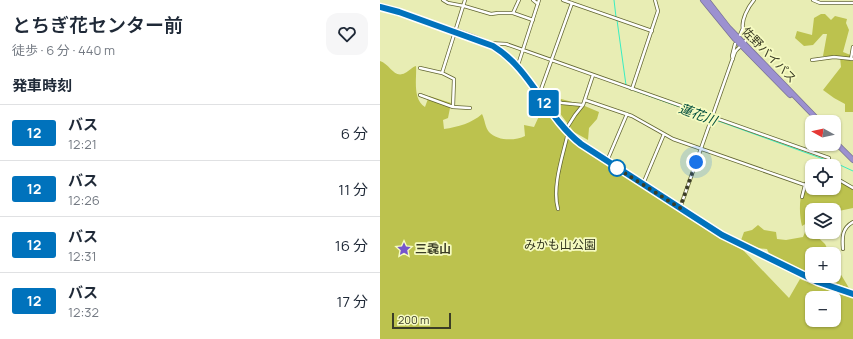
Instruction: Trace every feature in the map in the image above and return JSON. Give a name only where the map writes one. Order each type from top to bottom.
[{"type":"highway","name":"佐野バイパス","points":[[703,0],[722,24],[813,115]]},
{"type":"highway","name":"佐野バイパス","points":[[707,0],[743,45],[809,115]]},
{"type":"highway","points":[[841,143],[853,156]]},
{"type":"highway","points":[[841,148],[853,160]]},
{"type":"main road","points":[[380,7],[399,12],[488,43],[506,54],[518,66],[563,128],[574,139],[722,235],[826,286],[853,294]]},
{"type":"street","points":[[444,0],[448,3],[491,14],[513,13],[533,20]]},
{"type":"street","points":[[442,73],[465,0]]},
{"type":"street","points":[[513,13],[519,0]]},
{"type":"street","points":[[533,0],[538,4]]},
{"type":"street","points":[[518,66],[539,0]]},
{"type":"street","points":[[565,0],[652,31]]},
{"type":"street","points":[[632,89],[658,11],[655,0]]},
{"type":"street","points":[[740,35],[743,28],[745,13],[754,0]]},
{"type":"street","points":[[813,0],[820,3],[836,1],[853,3]]},
{"type":"street","points":[[572,3],[540,97],[562,103],[583,105]]},
{"type":"street","points":[[680,208],[736,50],[743,45],[747,38],[743,28]]},
{"type":"street","points":[[488,43],[493,42],[506,44],[825,159]]},
{"type":"street","points":[[733,59],[732,56],[735,44]]},
{"type":"street","points":[[812,60],[834,57],[852,59],[853,47]]},
{"type":"street","points":[[420,68],[442,73],[454,79],[453,107]]},
{"type":"street","points":[[558,210],[556,204],[558,176],[568,126],[583,105],[594,75]]},
{"type":"street","points":[[420,95],[453,107],[470,108]]},
{"type":"street","points":[[585,100],[627,114],[664,134],[805,185],[802,197]]},
{"type":"street","points":[[607,161],[627,114]]},
{"type":"street","points":[[643,185],[664,134]]},
{"type":"street","points":[[841,181],[853,188]]},
{"type":"street","points":[[843,249],[843,232],[845,228],[853,222]]},
{"type":"green space","points":[[821,14],[825,14],[831,20],[835,16],[847,19],[846,23],[849,30],[843,52],[853,56],[853,112],[845,112],[845,104],[823,90],[841,67],[840,57],[823,56],[827,34],[823,34],[813,45],[804,46],[795,38],[797,31],[812,35],[814,18]]},
{"type":"green space","name":"みかも山公園","points":[[380,61],[398,74],[405,73],[416,66],[416,88],[418,99],[425,107],[429,96],[451,103],[448,118],[443,120],[444,129],[464,124],[474,120],[482,114],[488,130],[492,135],[501,139],[521,138],[525,136],[524,125],[534,127],[540,114],[533,110],[538,104],[543,112],[546,109],[568,136],[587,151],[743,250],[789,298],[800,279],[805,281],[805,283],[810,283],[831,291],[805,291],[805,327],[841,327],[841,294],[853,298],[853,339],[380,339]]},
{"type":"green space","points":[[546,95],[580,104],[599,112],[597,119],[589,128],[588,140],[574,132]]},
{"type":"green space","points":[[841,180],[853,187],[853,208],[841,211],[841,203],[805,203],[805,224],[802,226],[800,206],[805,183],[805,195],[841,195]]},
{"type":"green space","points":[[758,225],[764,230],[776,232],[777,239],[786,240],[803,237],[805,232],[805,239],[820,239],[826,247],[805,247],[805,272],[770,256],[767,249],[755,248],[740,243],[744,232],[752,230]]},
{"type":"green space","points":[[841,275],[849,288],[835,283],[841,283]]},
{"type":"waterway","name":"蓮花川","points":[[614,0],[616,17]]},
{"type":"waterway","name":"蓮花川","points":[[617,20],[626,85]]},
{"type":"waterway","name":"蓮花川","points":[[627,88],[853,171]]},
{"type":"bus line","name":"12","points":[[380,7],[399,12],[485,42],[499,49],[518,66],[563,128],[581,144],[722,235],[818,282],[853,294]]},
{"type":"place","name":"三毳山","points":[[404,249]]},
{"type":"route","points":[[617,168],[615,167],[680,208],[696,162]]}]
